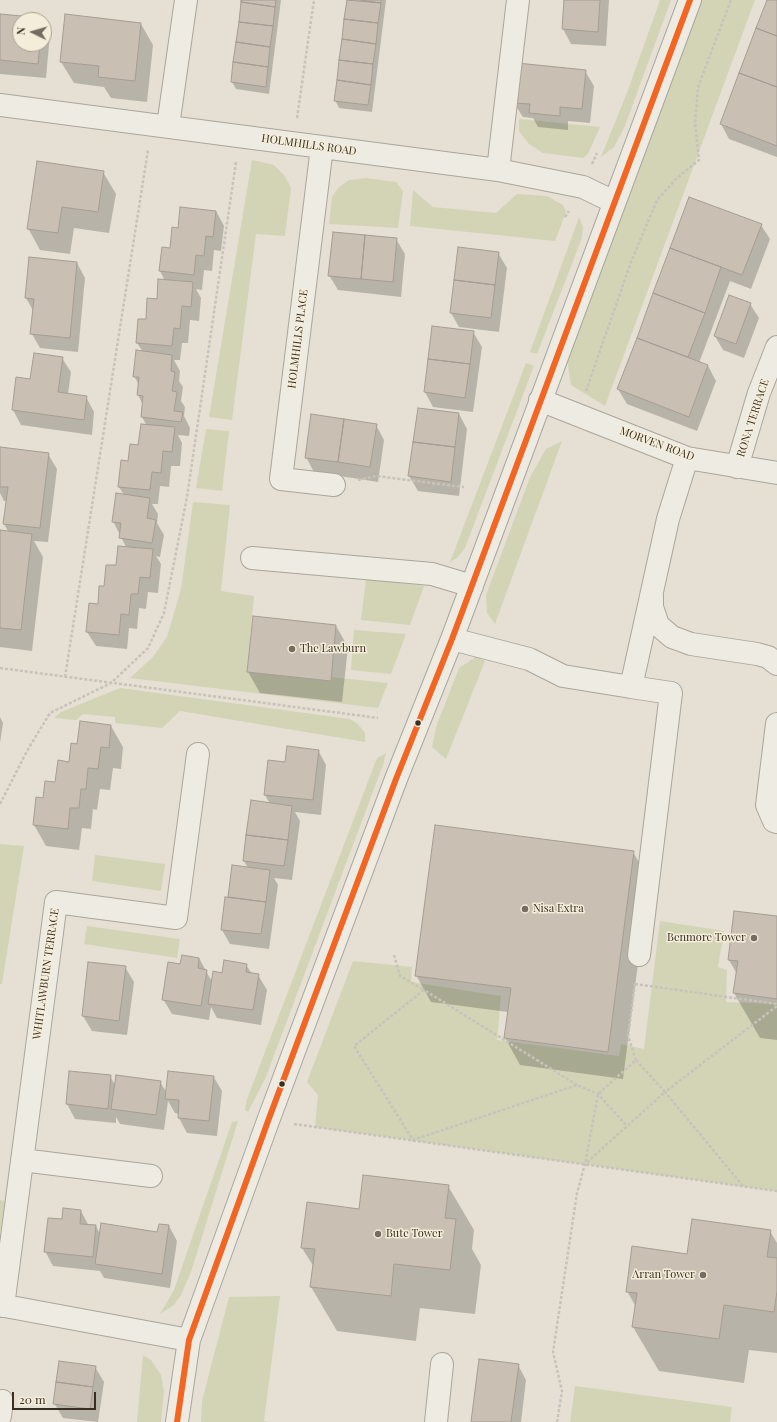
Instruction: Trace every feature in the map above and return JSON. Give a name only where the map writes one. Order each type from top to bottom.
[{"type":"street","points":[[160,125],[186,0]]},
{"type":"street","points":[[498,170],[518,0]]},
{"type":"street","points":[[177,1422],[189,1340],[268,1121],[396,779],[472,586],[690,0]]},
{"type":"street","name":"HOLMHILLS ROAD","points":[[0,107],[240,135],[498,170],[583,187],[614,202]]},
{"type":"street","name":"HOLMHILLS PLACE","points":[[322,147],[281,479],[334,484]]},
{"type":"street","name":"RONA TERRACE","points":[[737,467],[759,393],[777,347]]},
{"type":"street","name":"MORVEN ROAD","points":[[540,400],[687,458],[777,473]]},
{"type":"street","points":[[630,687],[668,519],[687,458]]},
{"type":"street","points":[[252,558],[432,574],[472,586]]},
{"type":"street","points":[[653,586],[652,607],[658,625],[672,638],[691,644],[757,654],[768,657],[777,664]]},
{"type":"street","points":[[452,639],[529,659],[563,676],[671,693],[639,955]]},
{"type":"street","points":[[777,724],[767,806],[774,821],[777,822]]},
{"type":"street","name":"WHITLAWBURN TERRACE","points":[[1,1306],[56,902],[176,918],[198,754]]},
{"type":"street","points":[[22,1160],[151,1176]]},
{"type":"street","points":[[1,1306],[189,1340]]},
{"type":"street","points":[[436,1422],[442,1364]]},
{"type":"path","points":[[294,142],[314,0]]},
{"type":"path","points":[[586,393],[630,262],[657,200],[677,178],[699,160],[695,123],[698,87],[731,0]]},
{"type":"path","points":[[65,676],[160,125]]},
{"type":"path","points":[[0,804],[27,750],[50,713],[111,683],[148,648],[164,613],[187,497],[240,135]]},
{"type":"path","points":[[334,484],[376,476],[464,487]]},
{"type":"path","points":[[0,668],[378,718]]},
{"type":"path","points":[[394,955],[400,976],[577,1084],[598,1094],[627,1126]]},
{"type":"path","points":[[639,955],[628,1036],[636,1060],[665,1092],[743,1186]]},
{"type":"path","points":[[635,984],[777,1005]]},
{"type":"path","points":[[413,1140],[354,1046],[424,990]]},
{"type":"path","points":[[585,1164],[665,1092],[777,1005]]},
{"type":"path","points":[[557,1422],[562,1391],[553,1352],[564,1292],[577,1193],[585,1164],[598,1094],[636,1060]]},
{"type":"path","points":[[413,1140],[577,1084]]},
{"type":"path","points":[[268,1121],[777,1191]]},
{"type":"green space","points":[[660,0],[671,0],[625,126],[614,147],[601,157],[628,90]]},
{"type":"green space","points":[[699,0],[755,0],[605,406],[571,385],[567,359]]},
{"type":"green space","points":[[519,119],[600,127],[588,154],[583,158],[543,153],[529,144],[519,131]]},
{"type":"green space","points":[[252,160],[274,165],[285,176],[291,188],[285,236],[256,234],[232,420],[209,417]]},
{"type":"green space","points":[[366,178],[396,182],[403,191],[398,228],[329,224],[332,197],[338,188],[349,180]]},
{"type":"green space","points":[[413,190],[433,207],[496,213],[517,194],[547,196],[563,205],[566,212],[555,241],[410,226]]},
{"type":"green space","points":[[579,217],[583,227],[582,238],[537,354],[530,352]]},
{"type":"green space","points":[[526,363],[534,366],[465,548],[457,558],[450,562]]},
{"type":"green space","points":[[206,429],[229,431],[222,491],[196,488]]},
{"type":"green space","points":[[562,441],[495,624],[487,613],[486,595],[530,477],[546,449]]},
{"type":"green space","points":[[193,502],[230,505],[221,591],[254,596],[247,672],[330,681],[331,677],[388,683],[378,708],[130,678],[152,658],[167,637],[181,589]]},
{"type":"green space","points":[[366,579],[424,586],[410,625],[361,620]]},
{"type":"green space","points":[[354,630],[406,634],[391,674],[351,670]]},
{"type":"green space","points":[[477,656],[485,661],[446,759],[432,747],[436,727],[459,668]]},
{"type":"green space","points":[[120,688],[350,719],[358,724],[365,733],[365,742],[180,711],[162,728],[115,723],[115,717],[83,714],[76,720],[54,718],[61,712]]},
{"type":"green space","points":[[386,753],[383,765],[266,1077],[248,1112],[245,1110],[247,1099],[377,758]]},
{"type":"green space","points":[[0,844],[24,846],[2,984],[0,984]]},
{"type":"green space","points":[[95,855],[165,864],[161,891],[92,881]]},
{"type":"green space","points":[[660,921],[724,931],[718,967],[727,970],[726,1002],[777,1004],[777,1191],[315,1127],[318,1095],[307,1082],[353,961],[412,967],[411,982],[501,996],[497,1040],[619,1056],[621,1044],[644,1049]]},
{"type":"green space","points":[[87,926],[180,939],[177,958],[84,944]]},
{"type":"green space","points":[[238,1121],[191,1272],[181,1295],[174,1305],[160,1314],[174,1290],[232,1122]]},
{"type":"green space","points":[[0,1200],[5,1201],[0,1234]]},
{"type":"green space","points":[[280,1296],[264,1421],[270,1422],[201,1422],[202,1401],[229,1297]]},
{"type":"green space","points":[[143,1355],[151,1360],[161,1375],[164,1392],[161,1422],[137,1422]]},
{"type":"green space","points":[[575,1386],[732,1407],[730,1422],[570,1422]]},
{"type":"building","points":[[241,0],[276,0],[275,7],[241,2]]},
{"type":"building","points":[[347,0],[381,3],[378,23],[344,19]]},
{"type":"building","points":[[361,0],[381,0],[381,3]]},
{"type":"building","points":[[564,0],[600,0],[598,32],[562,29]]},
{"type":"building","points":[[767,0],[777,0],[777,36],[756,28]]},
{"type":"building","points":[[241,2],[275,7],[273,26],[239,22]]},
{"type":"building","points":[[0,14],[12,15],[12,52],[39,52],[38,64],[0,60]]},
{"type":"building","points":[[65,14],[141,23],[135,81],[98,77],[99,66],[60,62]]},
{"type":"building","points":[[344,19],[378,23],[376,44],[342,39]]},
{"type":"building","points":[[239,22],[273,26],[270,47],[236,42]]},
{"type":"building","points":[[756,28],[777,36],[777,87],[739,73]]},
{"type":"building","points":[[342,39],[376,44],[373,64],[339,60]]},
{"type":"building","points":[[236,42],[270,47],[268,67],[233,62]]},
{"type":"building","points":[[339,60],[373,64],[371,85],[337,80]]},
{"type":"building","points":[[233,62],[268,67],[266,87],[231,82]]},
{"type":"building","points":[[517,63],[586,70],[582,109],[560,107],[560,116],[529,113],[530,104],[513,103]]},
{"type":"building","points":[[739,73],[777,87],[777,146],[720,124]]},
{"type":"building","points":[[337,80],[371,85],[368,105],[334,101]]},
{"type":"building","points":[[37,161],[104,171],[98,212],[62,207],[58,233],[27,229]]},
{"type":"building","points":[[689,197],[762,224],[742,275],[670,248]]},
{"type":"building","points":[[180,207],[216,211],[213,237],[206,236],[204,256],[196,255],[194,275],[159,271],[162,247],[170,248],[172,227],[178,228]]},
{"type":"building","points":[[333,232],[365,235],[361,279],[328,276]]},
{"type":"building","points":[[365,235],[397,238],[393,282],[361,279]]},
{"type":"building","points":[[458,247],[499,252],[495,285],[454,280]]},
{"type":"building","points":[[670,248],[721,267],[705,313],[653,293]]},
{"type":"building","points":[[29,257],[77,262],[70,338],[30,334],[34,299],[25,298]]},
{"type":"building","points":[[158,279],[193,282],[191,307],[182,306],[180,329],[174,328],[172,346],[136,343],[138,319],[146,319],[147,298],[157,299]]},
{"type":"building","points":[[454,280],[495,285],[491,318],[450,313]]},
{"type":"building","points":[[653,293],[705,313],[688,357],[637,338]]},
{"type":"building","points":[[729,295],[751,303],[736,344],[714,336]]},
{"type":"building","points":[[432,326],[474,331],[470,364],[428,359]]},
{"type":"building","points":[[637,338],[708,365],[689,417],[617,389]]},
{"type":"building","points":[[136,350],[172,355],[171,371],[175,372],[172,391],[177,392],[174,411],[183,412],[181,422],[141,417],[143,396],[137,395],[139,377],[133,377]]},
{"type":"building","points":[[34,353],[63,357],[58,392],[87,396],[84,420],[12,410],[16,377],[30,379]]},
{"type":"building","points":[[428,359],[470,364],[465,398],[424,392]]},
{"type":"building","points":[[418,408],[459,413],[455,447],[413,442]]},
{"type":"building","points":[[311,414],[344,419],[338,462],[305,458]]},
{"type":"building","points":[[344,419],[377,424],[370,467],[338,462]]},
{"type":"building","points":[[141,424],[175,427],[172,452],[163,451],[161,473],[152,472],[150,490],[118,487],[121,460],[128,461],[130,444],[138,445]]},
{"type":"building","points":[[413,442],[455,447],[451,482],[408,476]]},
{"type":"building","points":[[0,447],[49,453],[40,528],[3,524],[8,487],[0,487]]},
{"type":"building","points":[[116,493],[150,498],[147,518],[156,520],[152,543],[119,538],[121,523],[112,522]]},
{"type":"building","points":[[0,530],[32,534],[21,630],[0,628]]},
{"type":"building","points":[[118,546],[153,549],[150,578],[140,577],[138,594],[131,594],[129,615],[121,614],[119,635],[86,632],[89,603],[98,604],[99,586],[104,586],[106,565],[116,565]]},
{"type":"building","name":"The Lawburn","points":[[253,616],[336,625],[331,681],[247,672]]},
{"type":"building","points":[[80,721],[111,725],[109,748],[101,747],[98,769],[88,768],[86,789],[81,789],[79,808],[70,808],[68,829],[33,825],[36,797],[43,798],[45,781],[55,782],[58,760],[69,762],[71,743],[77,744]]},
{"type":"building","points":[[287,746],[319,750],[313,800],[264,795],[268,760],[285,762]]},
{"type":"building","points":[[251,800],[292,806],[288,840],[246,835]]},
{"type":"building","name":"Nisa Extra","points":[[435,825],[634,851],[608,1052],[504,1038],[511,988],[415,976]]},
{"type":"building","points":[[246,835],[288,840],[284,866],[243,861]]},
{"type":"building","points":[[232,865],[270,870],[266,902],[228,897]]},
{"type":"building","points":[[225,897],[266,902],[261,934],[221,930]]},
{"type":"building","name":"Benmore Tower","points":[[734,911],[777,916],[777,999],[733,993],[738,961],[728,960]]},
{"type":"building","points":[[182,955],[199,958],[198,968],[207,970],[201,1006],[162,1000],[168,962],[180,964]]},
{"type":"building","points":[[224,960],[247,964],[246,972],[259,974],[253,1010],[208,1004],[213,971],[222,973]]},
{"type":"building","points":[[88,962],[126,966],[119,1021],[82,1016]]},
{"type":"building","points":[[69,1071],[111,1075],[108,1109],[66,1104]]},
{"type":"building","points":[[168,1071],[214,1076],[209,1121],[178,1118],[179,1100],[165,1099]]},
{"type":"building","points":[[116,1075],[161,1081],[156,1115],[111,1109]]},
{"type":"building","name":"Bute Tower","points":[[363,1175],[449,1185],[445,1218],[456,1219],[450,1270],[394,1264],[391,1296],[310,1287],[315,1249],[301,1248],[307,1202],[359,1209]]},
{"type":"building","points":[[63,1208],[81,1210],[80,1224],[96,1225],[93,1257],[44,1252],[48,1218],[62,1219]]},
{"type":"building","name":"Arran Tower","points":[[692,1219],[771,1230],[767,1257],[777,1258],[777,1291],[774,1312],[724,1305],[719,1339],[632,1327],[637,1293],[626,1292],[632,1246],[687,1254]]},
{"type":"building","points":[[101,1223],[157,1232],[159,1224],[169,1225],[162,1274],[95,1264]]},
{"type":"building","points":[[479,1359],[519,1364],[511,1422],[471,1422]]},
{"type":"building","points":[[59,1361],[96,1366],[93,1387],[56,1382]]},
{"type":"building","points":[[56,1382],[93,1387],[90,1409],[53,1404]]},
{"type":"transit line","points":[[177,1422],[189,1340],[268,1121],[396,779],[452,639],[690,0]]},
{"type":"place","name":"The Lawburn","points":[[292,649]]},
{"type":"place","name":"Nisa Extra","points":[[525,909]]},
{"type":"place","name":"Benmore Tower","points":[[754,938]]},
{"type":"place","name":"Bute Tower","points":[[378,1234]]},
{"type":"place","name":"Arran Tower","points":[[703,1275]]}]
